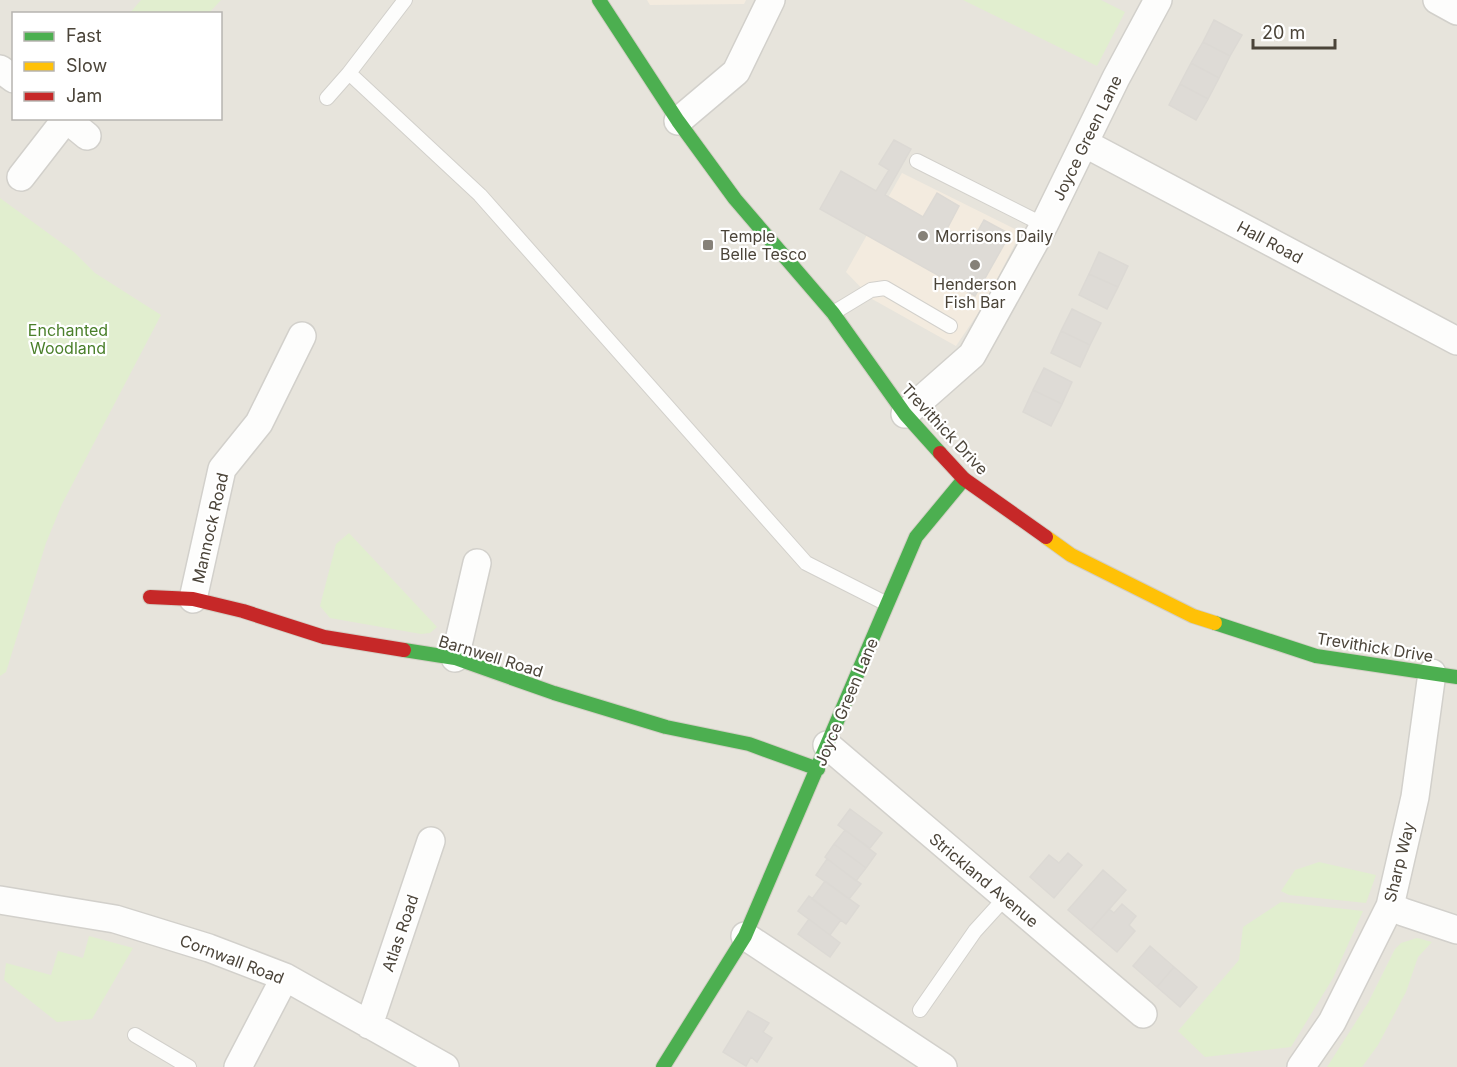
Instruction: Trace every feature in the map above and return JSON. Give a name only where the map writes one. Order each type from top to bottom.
[{"type":"street","name":"Trevithick Drive","points":[[600,0],[678,121],[735,199],[833,313],[905,414],[964,479],[1071,555],[1193,616],[1316,656],[1444,675]]},
{"type":"street","points":[[678,121],[736,72],[771,0]]},
{"type":"street","name":"Joyce Green Lane","points":[[905,414],[972,355],[1044,225],[1116,78],[1158,0]]},
{"type":"street","points":[[1437,0],[1457,12]]},
{"type":"street","points":[[21,177],[64,120]]},
{"type":"street","points":[[66,120],[87,136]]},
{"type":"street","name":"Hall Road","points":[[1084,143],[1457,341]]},
{"type":"street","name":"Mannock Road","points":[[193,598],[222,469],[259,423],[302,336]]},
{"type":"street","name":"Joyce Green Lane","points":[[663,1067],[745,936],[916,537],[964,479]]},
{"type":"street","points":[[455,658],[477,563]]},
{"type":"street","name":"Barnwell Road","points":[[150,597],[193,598],[243,611],[324,637],[455,658],[643,721],[695,734],[822,757]]},
{"type":"street","name":"Sharp Way","points":[[1301,1067],[1332,1022],[1390,906],[1444,675]]},
{"type":"street","name":"Strickland Avenue","points":[[822,757],[1005,898],[1143,1014]]},
{"type":"street","name":"Atlas Road","points":[[369,1025],[431,841]]},
{"type":"street","name":"Cornwall Road","points":[[0,900],[115,919],[209,948],[285,978],[445,1067]]},
{"type":"street","points":[[1390,906],[1457,930]]},
{"type":"street","points":[[745,936],[943,1067]]},
{"type":"street","points":[[238,1067],[285,978]]},
{"type":"lane","points":[[327,98],[405,0]]},
{"type":"lane","points":[[349,72],[480,195],[806,562],[886,604]]},
{"type":"lane","points":[[917,161],[1044,225]]},
{"type":"lane","points":[[833,313],[871,290],[885,288],[950,326]]},
{"type":"lane","points":[[920,1010],[975,931],[1005,898]]},
{"type":"lane","points":[[135,1035],[189,1067]]},
{"type":"shaded area","points":[[0,0],[1457,0],[1457,1067],[0,1067]]},
{"type":"shaded area","points":[[647,0],[746,0],[744,4],[650,5]]},
{"type":"shaded area","points":[[902,173],[1021,232],[985,303],[956,346],[872,299],[846,272]]},
{"type":"green space","points":[[141,0],[221,0],[210,12],[131,12]]},
{"type":"green space","points":[[963,0],[1101,0],[1125,12],[1097,66]]},
{"type":"green space","name":"Enchanted Woodland","points":[[0,198],[74,252],[95,273],[161,315],[62,504],[46,543],[6,672],[0,676]]},
{"type":"green space","points":[[349,533],[437,627],[430,633],[421,634],[330,618],[320,606],[336,544]]},
{"type":"green space","points":[[1319,862],[1376,875],[1366,903],[1289,895],[1281,891],[1295,870]]},
{"type":"green space","points":[[1281,902],[1363,911],[1333,978],[1291,1047],[1205,1057],[1178,1031],[1239,960],[1243,927]]},
{"type":"green space","points":[[89,936],[133,948],[92,1019],[57,1022],[4,980],[6,963],[51,975],[58,951],[83,958]]},
{"type":"green space","points":[[1417,938],[1432,942],[1418,957],[1406,992],[1378,1045],[1362,1067],[1327,1067],[1368,1003],[1395,949],[1401,943]]},
{"type":"building","points":[[1214,20],[1242,35],[1230,56],[1203,42]]},
{"type":"building","points":[[1203,42],[1230,56],[1219,78],[1191,63]]},
{"type":"building","points":[[1191,63],[1219,78],[1208,99],[1180,84]]},
{"type":"building","points":[[1180,84],[1208,99],[1196,120],[1169,105]]},
{"type":"building","points":[[894,140],[911,149],[885,195],[923,217],[937,193],[959,206],[947,229],[971,243],[984,220],[1010,234],[975,296],[820,209],[841,171],[876,191],[889,170],[879,164]]},
{"type":"building","points":[[1099,252],[1128,266],[1118,287],[1089,274]]},
{"type":"building","points":[[1089,274],[1118,287],[1107,309],[1079,295]]},
{"type":"building","points":[[1072,309],[1101,323],[1090,345],[1061,331]]},
{"type":"building","points":[[1061,331],[1090,345],[1080,367],[1051,353]]},
{"type":"building","points":[[1044,368],[1072,382],[1062,404],[1033,390]]},
{"type":"building","points":[[1033,390],[1062,404],[1051,426],[1023,412]]},
{"type":"building","points":[[850,809],[882,833],[870,848],[838,825]]},
{"type":"building","points":[[845,830],[876,854],[866,868],[834,844]]},
{"type":"building","points":[[834,844],[866,868],[856,881],[825,857]]},
{"type":"building","points":[[1068,853],[1082,865],[1054,898],[1030,877],[1049,855],[1059,863]]},
{"type":"building","points":[[827,859],[861,884],[849,899],[816,875]]},
{"type":"building","points":[[1103,870],[1126,890],[1091,930],[1068,910]]},
{"type":"building","points":[[825,881],[859,906],[846,924],[812,899]]},
{"type":"building","points":[[809,896],[841,920],[830,935],[798,911]]},
{"type":"building","points":[[1122,904],[1136,916],[1129,925],[1135,931],[1117,952],[1091,930],[1109,909],[1114,913]]},
{"type":"building","points":[[809,919],[840,943],[830,957],[798,934]]},
{"type":"building","points":[[1150,946],[1174,967],[1157,987],[1133,966]]},
{"type":"building","points":[[1174,967],[1197,987],[1180,1007],[1157,987]]},
{"type":"building","points":[[748,1011],[769,1023],[763,1032],[772,1038],[757,1062],[751,1057],[746,1066],[723,1052]]},
{"type":"traffic: fast","points":[[599,0],[678,121],[735,199],[833,313],[905,414],[940,453]]},
{"type":"traffic: fast","points":[[663,1067],[745,936],[916,537],[964,479]]},
{"type":"traffic: fast","points":[[1215,623],[1316,656],[1457,677]]},
{"type":"traffic: fast","points":[[404,650],[455,658],[554,693],[666,727],[749,744],[818,769]]},
{"type":"traffic: slow","points":[[1046,537],[1071,555],[1193,616],[1215,623]]},
{"type":"traffic: jam","points":[[940,453],[964,479],[1046,537]]},
{"type":"traffic: jam","points":[[150,597],[193,599],[243,611],[324,637],[404,650]]},
{"type":"place","name":"Morrisons Daily","points":[[923,236]]},
{"type":"place","name":"Temple Belle Tesco","points":[[708,245]]},
{"type":"place","name":"Henderson Fish Bar","points":[[975,265]]}]
